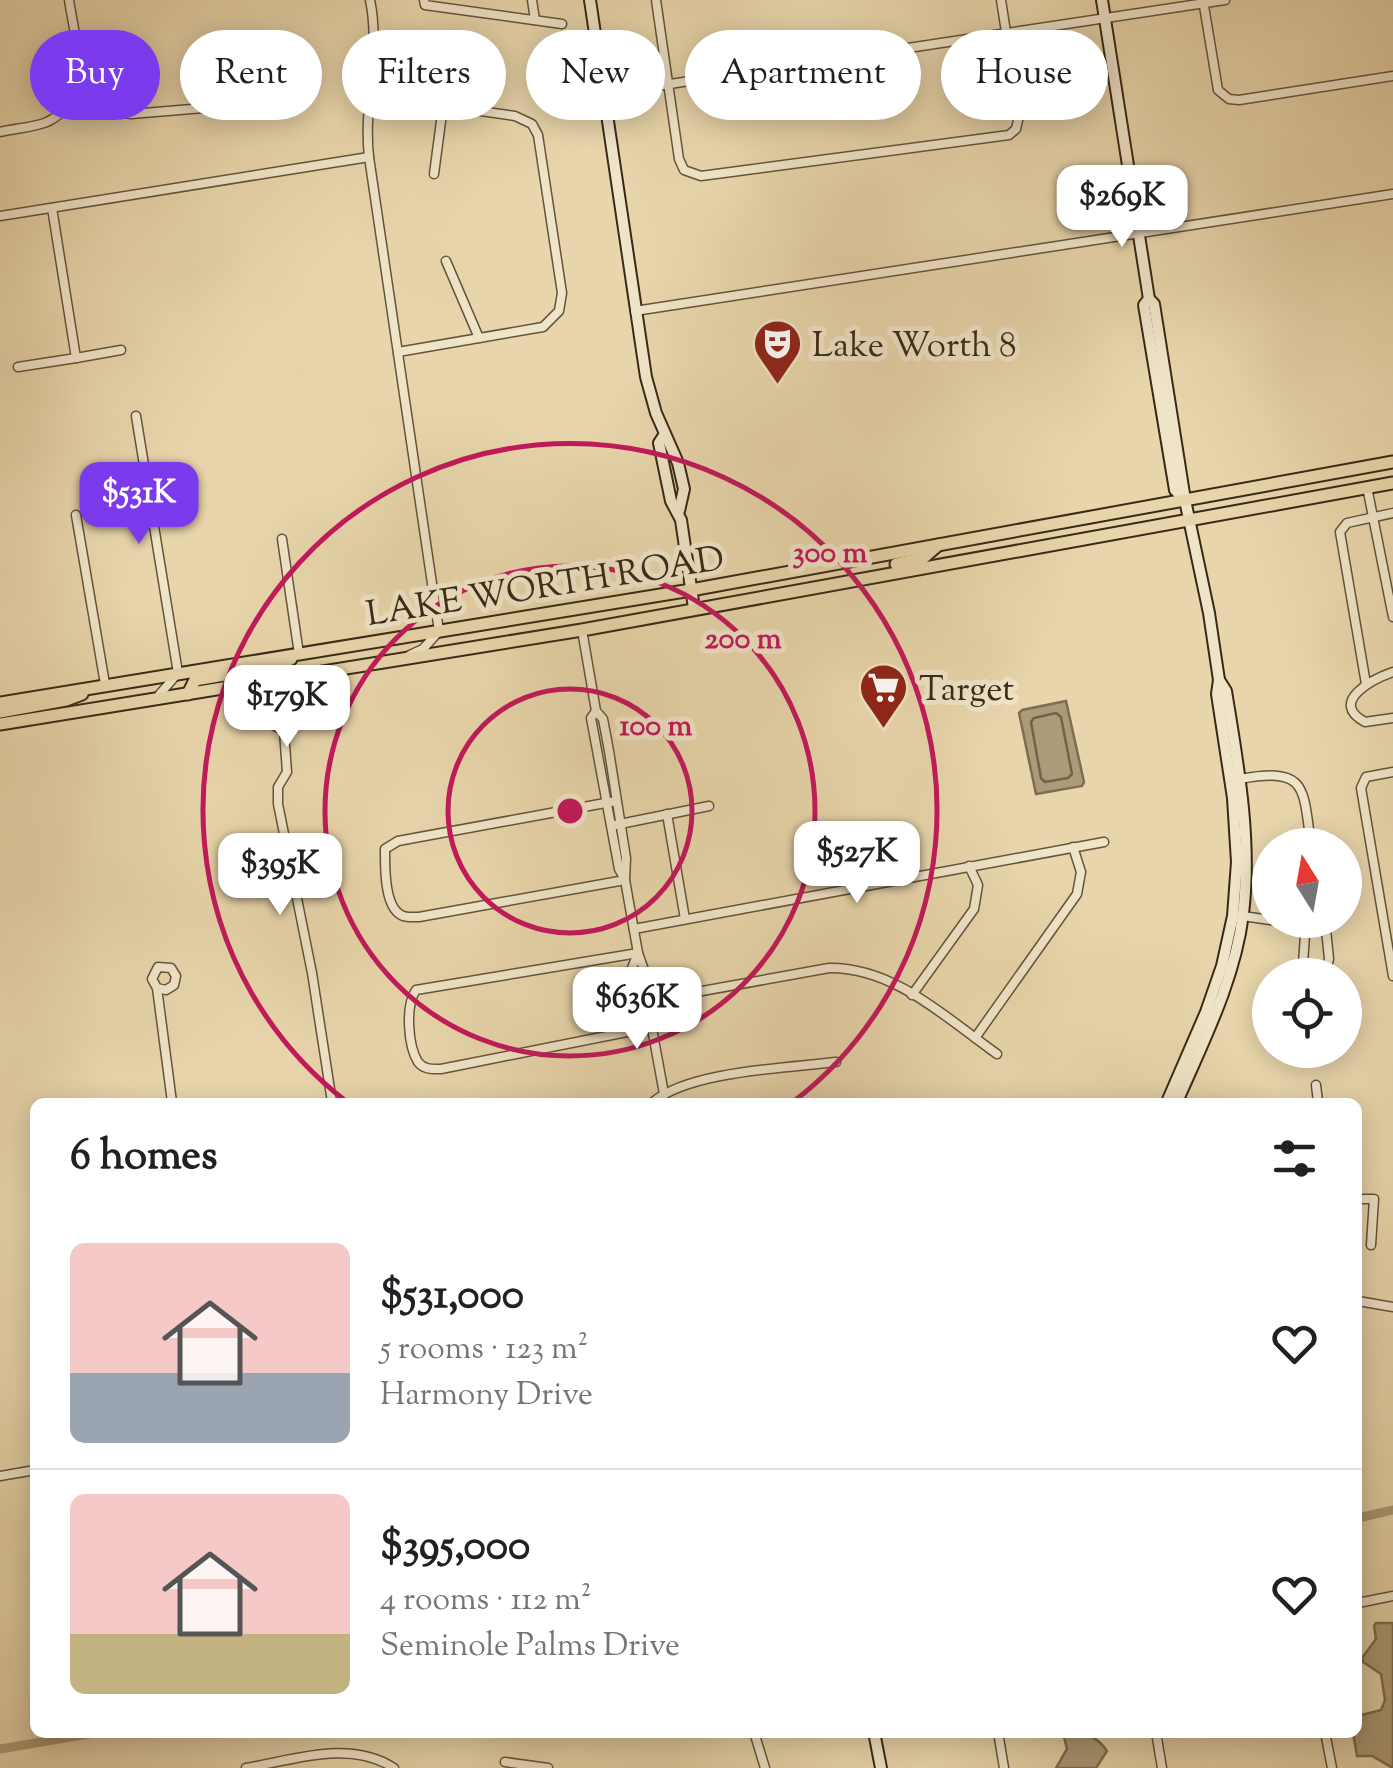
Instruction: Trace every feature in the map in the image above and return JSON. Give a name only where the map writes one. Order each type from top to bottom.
[{"type":"main road","name":"LAKE WORTH ROAD","points":[[0,703],[691,590],[1393,462]]},
{"type":"main road","name":"LAKE WORTH ROAD","points":[[0,724],[582,630],[1393,483]]},
{"type":"main road","points":[[940,564],[948,552],[957,548],[1016,538],[1031,528]]},
{"type":"main road","points":[[830,584],[851,573],[923,558],[938,545]]},
{"type":"main road","points":[[188,694],[195,680],[278,666],[298,654]]},
{"type":"main road","points":[[0,712],[66,700],[105,684]]},
{"type":"street","points":[[69,0],[73,30]]},
{"type":"street","points":[[370,0],[375,30]]},
{"type":"street","points":[[532,0],[535,20]]},
{"type":"street","points":[[590,0],[594,30]]},
{"type":"street","points":[[656,0],[679,159],[684,170],[701,176],[1002,138],[1016,130],[1018,120]]},
{"type":"street","points":[[1001,0],[1005,30]]},
{"type":"street","points":[[1102,0],[1139,232],[1148,299],[1144,305],[1174,488],[1185,500],[1190,519],[1219,680],[1217,694],[1236,828],[1233,916],[1222,966],[1169,1098]]},
{"type":"street","points":[[1031,30],[1226,0]]},
{"type":"street","points":[[425,2],[562,24]]},
{"type":"street","points":[[1203,2],[1221,94],[1238,100],[1393,76]]},
{"type":"street","points":[[665,84],[941,44]]},
{"type":"street","points":[[398,352],[543,327],[560,311],[562,294],[536,129],[521,117],[506,115]]},
{"type":"street","points":[[0,132],[50,120]]},
{"type":"street","points":[[368,120],[369,157],[439,631],[423,648],[400,660]]},
{"type":"street","points":[[434,174],[442,120]]},
{"type":"street","points":[[608,120],[646,377],[684,488],[678,511],[694,608]]},
{"type":"street","points":[[0,216],[369,157]]},
{"type":"street","points":[[635,311],[1393,194]]},
{"type":"street","points":[[52,208],[76,358]]},
{"type":"street","points":[[446,261],[479,338]]},
{"type":"street","points":[[18,367],[121,350]]},
{"type":"street","points":[[136,416],[178,673],[153,700]]},
{"type":"street","points":[[1367,487],[1393,617]]},
{"type":"street","points":[[1366,684],[1340,532],[1347,523],[1393,513]]},
{"type":"street","points":[[76,516],[105,684]]},
{"type":"street","points":[[282,539],[298,654]]},
{"type":"street","points":[[582,630],[596,711],[603,719],[615,825],[626,858],[625,880],[638,953],[632,968],[640,993],[647,1001],[663,1098],[727,1075],[836,1062]]},
{"type":"street","points":[[1393,672],[1366,684],[1353,699],[1355,715],[1365,722],[1393,718]]},
{"type":"street","points":[[284,731],[292,727],[296,718],[297,677]]},
{"type":"street","points":[[1179,1098],[1215,1016],[1231,969],[1242,916],[1246,862],[1240,778],[1226,691],[1219,680]]},
{"type":"street","points":[[262,682],[270,723],[284,731]]},
{"type":"street","points":[[284,731],[287,772],[278,787],[278,804],[312,973],[331,1098]]},
{"type":"street","points":[[1240,778],[1276,772],[1293,780],[1306,805],[1308,828]]},
{"type":"street","points":[[1393,772],[1366,777],[1361,788],[1393,976]]},
{"type":"street","points":[[611,803],[398,840],[385,849],[391,905],[401,915],[419,918],[625,880]]},
{"type":"street","points":[[615,825],[709,806]]},
{"type":"street","points":[[667,814],[685,919]]},
{"type":"street","points":[[634,929],[1104,842]]},
{"type":"street","points":[[975,1038],[1076,894],[1082,872],[1073,847]]},
{"type":"street","points":[[912,996],[974,910],[978,884],[968,866]]},
{"type":"street","points":[[1242,916],[1252,917]]},
{"type":"street","points":[[1305,938],[1303,964],[1308,972],[1317,975],[1326,971],[1327,938]]},
{"type":"street","points":[[638,953],[416,990],[406,1010],[418,1062],[426,1069],[652,1027]]},
{"type":"street","points":[[647,1001],[834,968],[884,978],[997,1054]]},
{"type":"street","points":[[157,988],[171,1098]]},
{"type":"street","points":[[1316,1085],[1318,1098]]},
{"type":"street","points":[[1362,1199],[1374,1199],[1371,1245]]},
{"type":"street","points":[[1362,1302],[1393,1307]]},
{"type":"street","points":[[0,1476],[30,1471]]},
{"type":"street","points":[[1362,1602],[1393,1596]]},
{"type":"street","points":[[756,1738],[765,1768]]},
{"type":"street","points":[[875,1738],[881,1768]]},
{"type":"street","points":[[999,1738],[1004,1768]]},
{"type":"street","points":[[1157,1738],[1162,1768]]},
{"type":"street","points":[[1327,1738],[1332,1768]]},
{"type":"street","points":[[246,1768],[350,1752],[370,1756],[394,1768]]},
{"type":"street","points":[[506,1762],[548,1768]]},
{"type":"water","points":[[1066,701],[1084,782],[1082,786],[1036,794],[1019,713]]},
{"type":"water","points":[[1393,1623],[1393,1768],[1372,1756],[1357,1756],[1354,1738],[1362,1738],[1362,1715],[1381,1710],[1385,1700],[1381,1674],[1362,1658],[1376,1639],[1374,1626]]},
{"type":"water","points":[[1064,1738],[1093,1738],[1107,1751],[1096,1768],[1056,1768],[1067,1749]]},
{"type":"waterway","points":[[1362,1517],[1393,1510]]},
{"type":"waterway","points":[[0,1749],[65,1738]]},
{"type":"place","name":"Lake Worth 8","points":[[777,386]]},
{"type":"place","name":"Target","points":[[884,730]]}]
